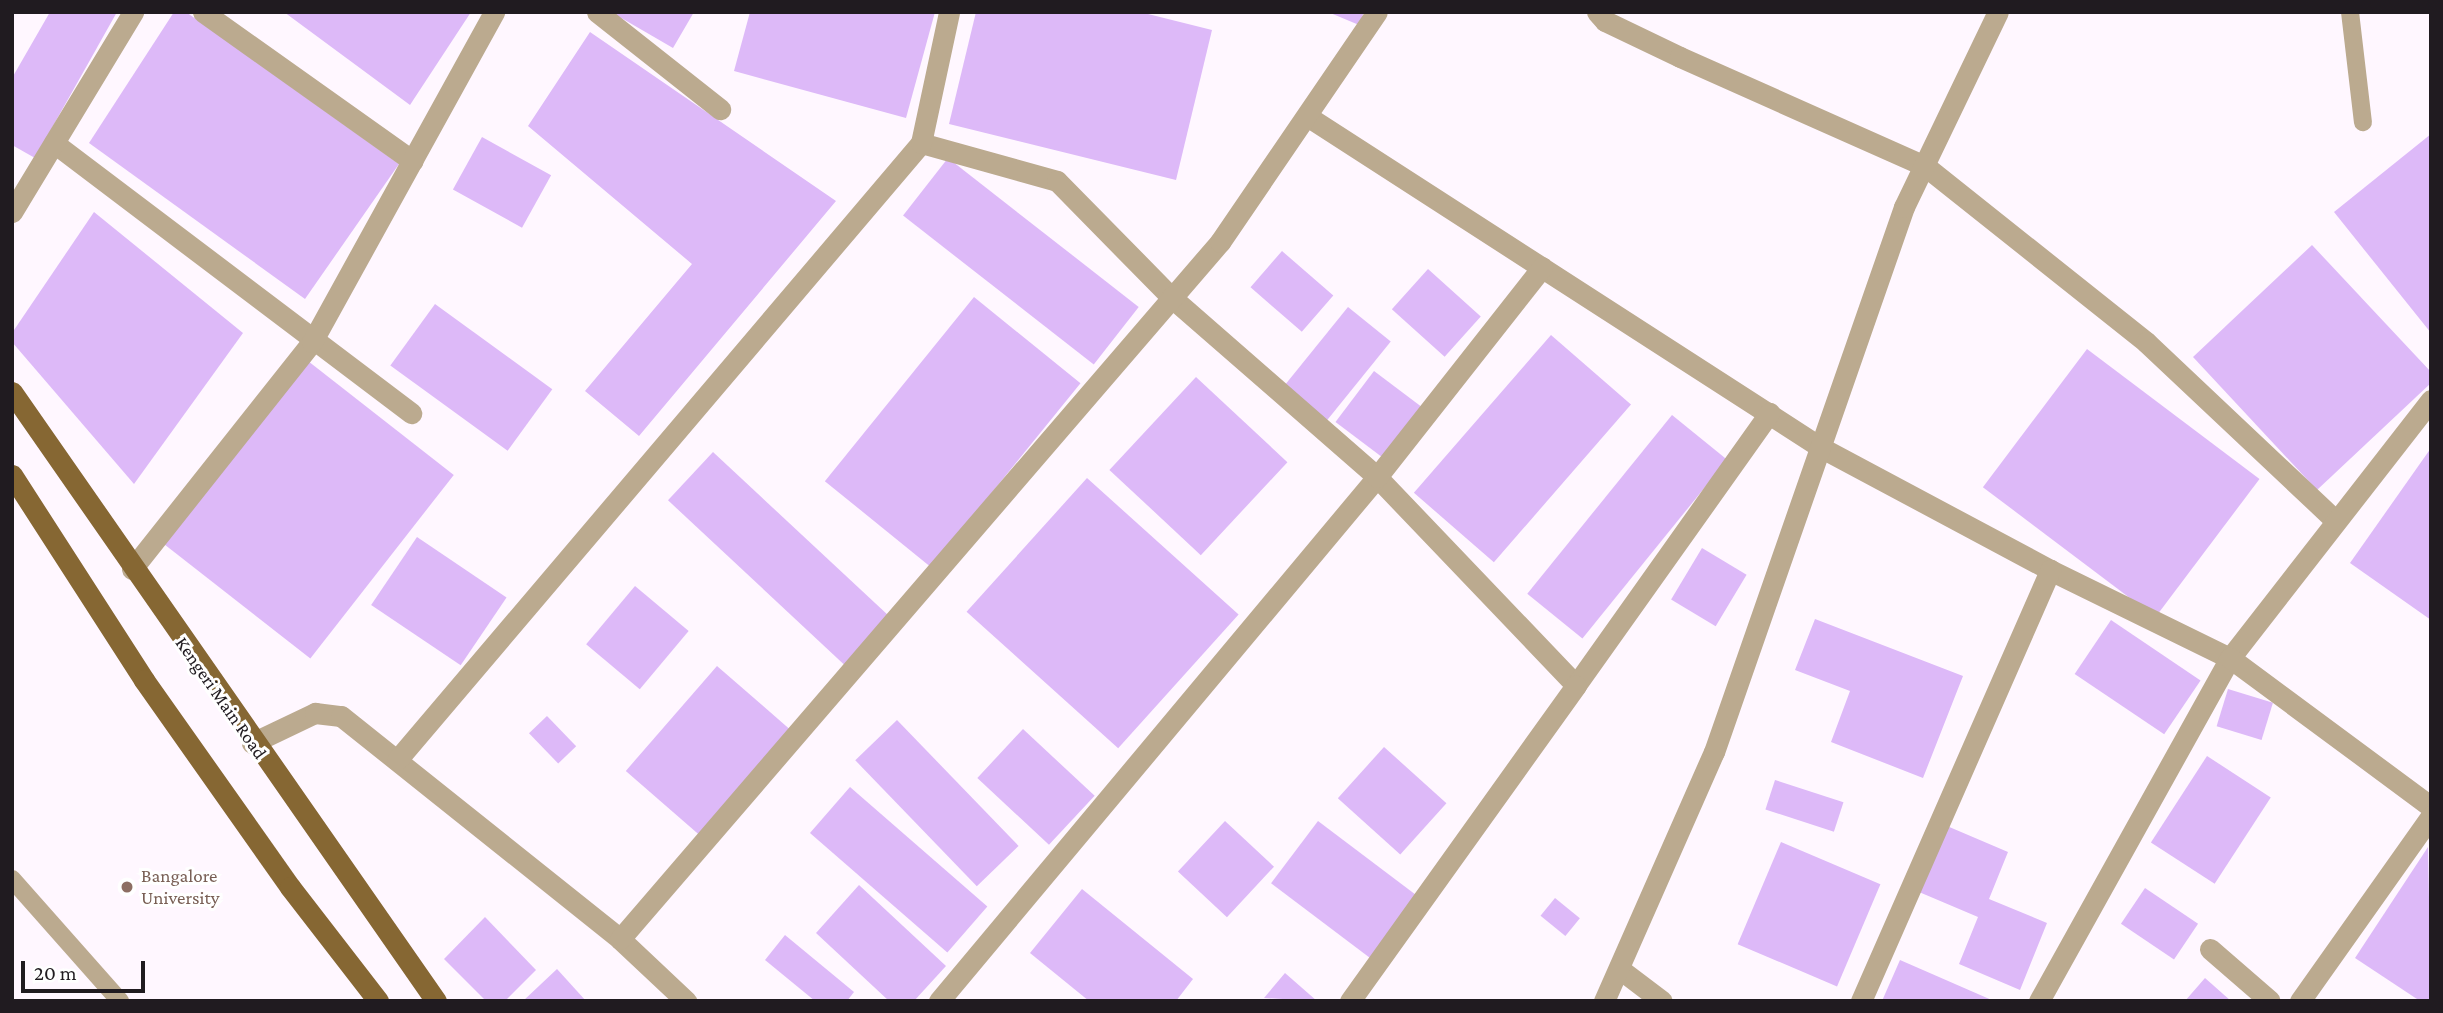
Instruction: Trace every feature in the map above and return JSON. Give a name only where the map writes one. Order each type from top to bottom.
[{"type":"main road","name":"Kengeri Main Road","points":[[12,392],[252,743],[436,1001]]},
{"type":"main road","points":[[12,475],[152,690],[289,887],[377,1001]]},
{"type":"street","points":[[12,212],[133,12]]},
{"type":"street","points":[[203,12],[413,161]]},
{"type":"street","points":[[132,569],[312,342],[495,12]]},
{"type":"street","points":[[597,12],[720,109]]},
{"type":"street","points":[[397,760],[921,143],[949,12]]},
{"type":"street","points":[[620,939],[1220,242],[1377,12]]},
{"type":"street","points":[[1597,12],[1605,21],[1680,57],[1924,166],[2146,342],[2336,521]]},
{"type":"street","points":[[1604,1001],[1620,970],[1714,752],[1904,207],[1998,12]]},
{"type":"street","points":[[1307,116],[1820,447],[2050,570],[2230,658],[2431,807]]},
{"type":"street","points":[[54,143],[312,342],[411,413]]},
{"type":"street","points":[[921,143],[1057,181],[1171,297],[1377,477],[1576,685]]},
{"type":"street","points":[[939,1001],[1377,477],[1542,267]]},
{"type":"street","points":[[2039,1001],[2230,658],[2431,400]]},
{"type":"street","points":[[1350,1001],[1769,413]]},
{"type":"street","points":[[1861,1001],[2050,570]]},
{"type":"street","points":[[252,743],[328,712],[397,760],[620,939],[687,1001]]},
{"type":"street","points":[[2300,1001],[2431,816]]},
{"type":"street","points":[[2210,949],[2270,1001]]},
{"type":"street","points":[[1620,970],[1662,1001]]},
{"type":"lane","points":[[2350,12],[2363,122]]},
{"type":"lane","points":[[12,879],[120,1001]]},
{"type":"building","points":[[50,12],[117,12],[35,158],[12,145],[12,78]]},
{"type":"building","points":[[174,12],[186,12],[399,164],[305,299],[89,143]]},
{"type":"building","points":[[284,12],[471,12],[410,105]]},
{"type":"building","points":[[611,12],[694,12],[673,48]]},
{"type":"building","points":[[750,12],[935,12],[906,118],[734,71]]},
{"type":"building","points":[[976,12],[1140,12],[1212,30],[1176,180],[949,124]]},
{"type":"building","points":[[1328,12],[1364,12],[1359,25]]},
{"type":"building","points":[[590,32],[836,201],[639,436],[585,391],[692,264],[528,126]]},
{"type":"building","points":[[2431,134],[2431,333],[2334,212]]},
{"type":"building","points":[[482,137],[551,175],[522,228],[453,189]]},
{"type":"building","points":[[948,158],[1139,307],[1094,365],[903,216]]},
{"type":"building","points":[[94,212],[243,333],[134,484],[12,342],[12,333]]},
{"type":"building","points":[[2312,245],[2431,372],[2431,383],[2317,490],[2193,357]]},
{"type":"building","points":[[1282,251],[1333,296],[1302,332],[1251,287]]},
{"type":"building","points":[[1428,269],[1481,317],[1445,357],[1392,309]]},
{"type":"building","points":[[974,297],[1080,383],[931,567],[825,481]]},
{"type":"building","points":[[435,304],[552,389],[508,451],[390,365]]},
{"type":"building","points":[[1348,307],[1391,342],[1324,424],[1281,389]]},
{"type":"building","points":[[1551,335],[1631,405],[1494,562],[1414,493]]},
{"type":"building","points":[[2087,349],[2260,479],[2155,617],[1983,487]]},
{"type":"building","points":[[308,361],[454,475],[310,659],[165,545]]},
{"type":"building","points":[[1374,371],[1421,407],[1383,458],[1335,422]]},
{"type":"building","points":[[1196,377],[1287,462],[1201,555],[1109,470]]},
{"type":"building","points":[[1672,415],[1727,460],[1582,638],[1527,594]]},
{"type":"building","points":[[2431,448],[2431,620],[2350,563]]},
{"type":"building","points":[[713,452],[889,616],[844,665],[668,500]]},
{"type":"building","points":[[1087,478],[1239,615],[1118,748],[967,612]]},
{"type":"building","points":[[417,537],[507,597],[461,665],[371,605]]},
{"type":"building","points":[[1702,548],[1747,575],[1716,626],[1671,599]]},
{"type":"building","points":[[635,586],[689,631],[640,689],[586,644]]},
{"type":"building","points":[[1815,619],[1963,676],[1923,778],[1831,742],[1850,691],[1795,670]]},
{"type":"building","points":[[2111,620],[2201,680],[2164,734],[2075,674]]},
{"type":"building","points":[[717,666],[795,734],[704,839],[626,771]]},
{"type":"building","points":[[2228,689],[2273,703],[2262,740],[2217,726]]},
{"type":"building","points":[[547,716],[576,746],[558,764],[529,733]]},
{"type":"building","points":[[897,720],[1019,846],[977,886],[855,760]]},
{"type":"building","points":[[1023,729],[1095,796],[1049,845],[977,778]]},
{"type":"building","points":[[1384,747],[1446,803],[1400,854],[1338,798]]},
{"type":"building","points":[[2207,756],[2271,797],[2215,884],[2151,842]]},
{"type":"building","points":[[1775,780],[1843,802],[1834,832],[1765,809]]},
{"type":"building","points":[[850,787],[987,906],[947,952],[810,833]]},
{"type":"building","points":[[1225,821],[1274,867],[1227,917],[1178,871]]},
{"type":"building","points":[[1318,821],[1417,896],[1370,958],[1271,883]]},
{"type":"building","points":[[1947,826],[2008,852],[1989,899],[2047,923],[2020,990],[1959,964],[1978,917],[1919,892]]},
{"type":"building","points":[[1781,842],[1880,884],[1837,986],[1738,944]]},
{"type":"building","points":[[2428,847],[2431,1001],[2420,1001],[2355,958]]},
{"type":"building","points":[[859,885],[946,966],[914,1001],[889,1001],[816,933]]},
{"type":"building","points":[[2145,888],[2198,924],[2174,959],[2121,924]]},
{"type":"building","points":[[1082,889],[1193,979],[1176,1001],[1089,1001],[1030,953]]},
{"type":"building","points":[[1555,898],[1580,918],[1565,936],[1541,916]]},
{"type":"building","points":[[485,917],[536,970],[505,1001],[486,1001],[444,959]]},
{"type":"building","points":[[785,935],[854,992],[847,1001],[815,1001],[765,960]]},
{"type":"building","points":[[1900,960],[1994,1001],[1882,1001]]},
{"type":"building","points":[[557,969],[586,1001],[523,1001]]},
{"type":"building","points":[[1285,973],[1317,1001],[1264,998]]},
{"type":"building","points":[[2205,978],[2231,1001],[2185,1001]]},
{"type":"place","name":"Bangalore University","points":[[127,887]]}]
